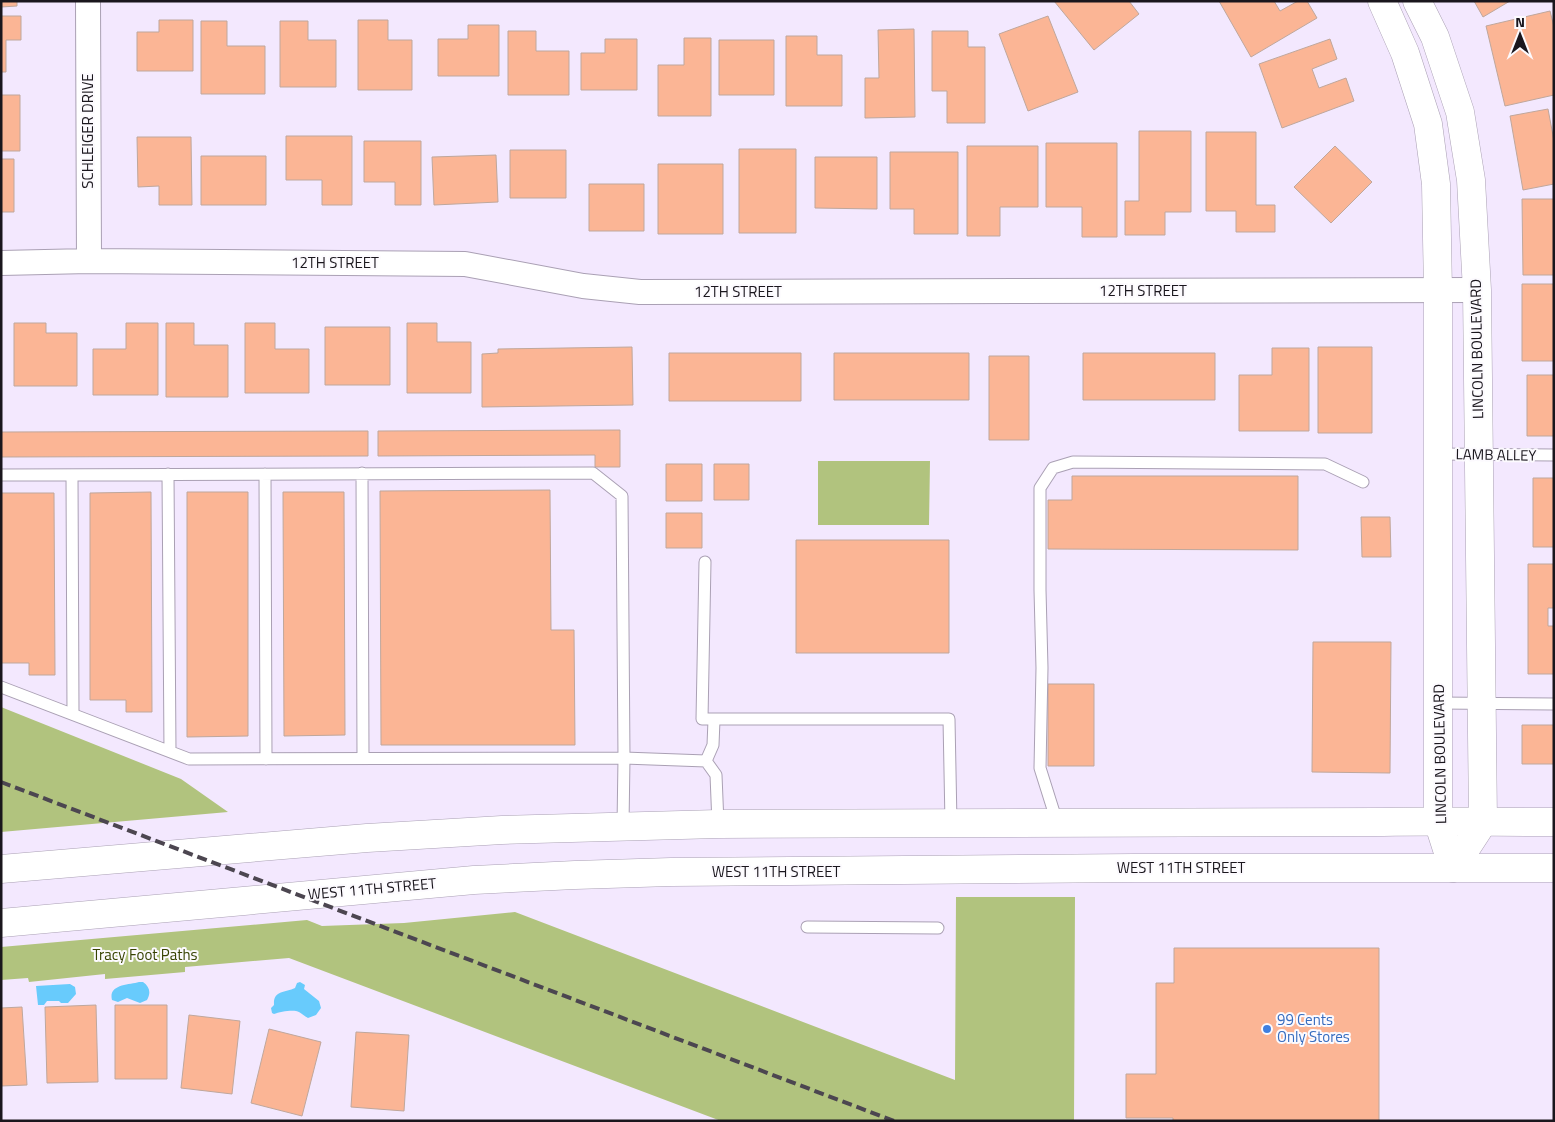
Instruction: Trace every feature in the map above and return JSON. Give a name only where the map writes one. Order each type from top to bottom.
[{"type":"main road","name":"LINCOLN BOULEVARD","points":[[1382,1],[1405,54],[1428,124],[1436,184],[1439,454],[1438,821],[1453,868]]},
{"type":"main road","name":"LINCOLN BOULEVARD","points":[[1417,1],[1435,37],[1460,112],[1471,180],[1477,290],[1483,822]]},
{"type":"main road","points":[[1453,868],[1483,822]]},
{"type":"main road","points":[[1,868],[348,840],[502,830],[623,826],[718,824],[1554,822]]},
{"type":"main road","name":"WEST 11TH STREET","points":[[1,923],[456,882],[575,875],[671,872],[1134,868],[1554,868]]},
{"type":"street","name":"SCHLEIGER DRIVE","points":[[88,1],[89,261]]},
{"type":"street","name":"12TH STREET","points":[[1,263],[89,261],[465,264],[583,286],[640,292],[1477,290]]},
{"type":"lane","name":"LAMB ALLEY","points":[[1439,454],[1554,455]]},
{"type":"lane","points":[[1057,823],[1040,768],[1042,668],[1040,488],[1053,468],[1073,462],[1325,464],[1363,482]]},
{"type":"lane","points":[[362,473],[363,758]]},
{"type":"lane","points":[[1,474],[593,473],[622,496],[623,826]]},
{"type":"lane","points":[[72,474],[72,714]]},
{"type":"lane","points":[[168,474],[170,751]]},
{"type":"lane","points":[[265,474],[266,759]]},
{"type":"lane","points":[[705,562],[702,719],[949,719],[951,823]]},
{"type":"lane","points":[[1,687],[189,759],[624,758],[706,761]]},
{"type":"lane","points":[[1438,703],[1554,704]]},
{"type":"lane","points":[[706,761],[713,745],[714,720]]},
{"type":"lane","points":[[706,761],[716,775],[718,824]]},
{"type":"lane","points":[[807,927],[938,928]]},
{"type":"green space","points":[[818,461],[930,461],[929,525],[818,525]]},
{"type":"green space","points":[[1,707],[181,779],[228,812],[1,832]]},
{"type":"green space","name":"Tracy Foot Paths","points":[[956,897],[1075,897],[1074,1121],[721,1121],[289,958],[185,967],[185,972],[105,979],[105,974],[29,982],[28,978],[1,980],[1,947],[307,920],[322,926],[404,923],[515,912],[955,1080]]},
{"type":"water","points":[[143,982],[148,988],[149,995],[147,1000],[140,1003],[127,998],[118,1002],[112,1000],[113,991],[116,988]]},
{"type":"water","points":[[300,982],[305,985],[304,989],[319,1001],[321,1008],[316,1015],[308,1018],[296,1011],[272,1013],[271,1008],[274,1005],[275,997],[280,993],[295,988],[297,983]]},
{"type":"water","points":[[70,984],[75,987],[76,994],[68,1003],[47,1001],[44,1005],[38,1005],[36,986]]},
{"type":"building","points":[[1,1],[17,1],[17,6],[1,7]]},
{"type":"building","points":[[1054,1],[1129,1],[1139,14],[1094,50]]},
{"type":"building","points":[[1219,1],[1274,1],[1280,11],[1298,1],[1307,1],[1317,18],[1251,57]]},
{"type":"building","points":[[1474,1],[1510,1],[1483,17]]},
{"type":"building","points":[[1550,11],[1554,27],[1554,95],[1505,106],[1486,26]]},
{"type":"building","points":[[1,16],[21,16],[21,40],[6,40],[6,72],[1,72]]},
{"type":"building","points":[[1048,16],[1078,92],[1028,111],[999,34]]},
{"type":"building","points":[[159,20],[193,20],[193,71],[137,71],[137,32],[159,32]]},
{"type":"building","points":[[358,20],[388,20],[388,40],[412,40],[412,90],[358,90]]},
{"type":"building","points":[[201,21],[227,21],[227,46],[265,46],[265,94],[201,94]]},
{"type":"building","points":[[280,21],[308,21],[308,40],[336,40],[336,87],[280,87]]},
{"type":"building","points":[[468,25],[499,25],[499,76],[438,76],[438,39],[468,39]]},
{"type":"building","points":[[914,29],[915,117],[865,118],[865,78],[879,78],[878,30]]},
{"type":"building","points":[[508,31],[536,31],[536,51],[569,51],[569,95],[508,95]]},
{"type":"building","points":[[932,31],[968,31],[968,47],[985,47],[985,123],[947,123],[947,91],[932,91]]},
{"type":"building","points":[[786,36],[817,36],[817,55],[842,55],[842,106],[786,106]]},
{"type":"building","points":[[684,38],[711,38],[711,116],[658,116],[658,65],[684,65]]},
{"type":"building","points":[[605,39],[637,39],[637,90],[581,90],[581,53],[605,53]]},
{"type":"building","points":[[1330,39],[1337,59],[1312,69],[1319,88],[1346,78],[1354,101],[1282,128],[1259,64]]},
{"type":"building","points":[[719,40],[774,40],[774,95],[719,95]]},
{"type":"building","points":[[1,95],[20,95],[20,151],[1,151]]},
{"type":"building","points":[[1548,109],[1554,141],[1554,184],[1523,190],[1510,116]]},
{"type":"building","points":[[1139,131],[1191,131],[1191,212],[1165,212],[1165,235],[1125,235],[1125,201],[1139,201]]},
{"type":"building","points":[[1206,132],[1256,132],[1256,205],[1275,205],[1275,232],[1236,232],[1236,211],[1206,211]]},
{"type":"building","points":[[286,136],[352,136],[352,205],[322,205],[322,180],[286,180]]},
{"type":"building","points":[[137,137],[191,137],[192,205],[159,205],[159,186],[138,187]]},
{"type":"building","points":[[364,141],[421,141],[421,205],[395,205],[395,182],[364,182]]},
{"type":"building","points":[[1046,143],[1117,143],[1117,237],[1082,237],[1082,207],[1046,207]]},
{"type":"building","points":[[967,146],[1038,146],[1038,207],[1000,207],[1000,236],[967,236]]},
{"type":"building","points":[[1335,146],[1372,182],[1331,223],[1294,187]]},
{"type":"building","points":[[739,149],[796,149],[796,233],[739,233]]},
{"type":"building","points":[[510,150],[566,150],[566,198],[510,198]]},
{"type":"building","points":[[890,152],[958,152],[958,234],[914,234],[914,209],[890,209]]},
{"type":"building","points":[[496,155],[498,202],[434,205],[432,157]]},
{"type":"building","points":[[201,156],[266,156],[266,205],[201,205]]},
{"type":"building","points":[[815,157],[877,157],[877,209],[815,208]]},
{"type":"building","points":[[1,159],[14,159],[14,212],[1,212]]},
{"type":"building","points":[[658,164],[723,164],[723,234],[658,234]]},
{"type":"building","points":[[589,184],[644,184],[644,231],[589,231]]},
{"type":"building","points":[[1522,199],[1554,199],[1554,275],[1523,275]]},
{"type":"building","points":[[1522,284],[1554,284],[1554,361],[1522,361]]},
{"type":"building","points":[[14,323],[46,323],[46,333],[77,333],[77,386],[14,386]]},
{"type":"building","points":[[126,323],[158,323],[158,395],[93,395],[93,349],[126,349]]},
{"type":"building","points":[[166,323],[194,323],[194,345],[228,345],[228,397],[166,397]]},
{"type":"building","points":[[245,323],[275,323],[275,349],[309,349],[309,393],[245,393]]},
{"type":"building","points":[[407,323],[437,323],[437,342],[471,342],[471,393],[407,393]]},
{"type":"building","points":[[325,327],[390,327],[390,385],[325,385]]},
{"type":"building","points":[[632,347],[633,405],[482,407],[482,354],[498,353],[498,349]]},
{"type":"building","points":[[1318,347],[1372,347],[1372,433],[1318,433]]},
{"type":"building","points":[[1272,348],[1309,348],[1309,431],[1239,431],[1239,375],[1272,375]]},
{"type":"building","points":[[669,353],[801,353],[801,401],[669,401]]},
{"type":"building","points":[[834,353],[969,353],[969,400],[834,400]]},
{"type":"building","points":[[1083,353],[1215,353],[1215,400],[1083,400]]},
{"type":"building","points":[[989,356],[1029,356],[1029,440],[989,440]]},
{"type":"building","points":[[1527,375],[1554,375],[1554,436],[1527,436]]},
{"type":"building","points":[[620,430],[620,467],[595,467],[595,455],[378,456],[378,431]]},
{"type":"building","points":[[368,431],[368,456],[1,457],[1,432]]},
{"type":"building","points":[[666,464],[702,464],[702,501],[666,501]]},
{"type":"building","points":[[714,464],[749,464],[749,500],[714,500]]},
{"type":"building","points":[[1072,476],[1298,476],[1298,550],[1048,549],[1048,500],[1072,500]]},
{"type":"building","points":[[1533,478],[1554,478],[1554,547],[1533,547]]},
{"type":"building","points":[[550,490],[551,630],[574,630],[575,745],[381,745],[380,491]]},
{"type":"building","points":[[151,492],[152,712],[126,712],[126,700],[90,700],[90,493]]},
{"type":"building","points":[[187,492],[248,492],[248,736],[187,737]]},
{"type":"building","points":[[283,492],[344,492],[345,735],[284,736]]},
{"type":"building","points":[[1,493],[54,493],[55,675],[29,675],[29,663],[1,663]]},
{"type":"building","points":[[666,513],[702,513],[702,548],[666,548]]},
{"type":"building","points":[[1361,517],[1390,517],[1391,557],[1362,557]]},
{"type":"building","points":[[796,540],[949,540],[949,653],[796,653]]},
{"type":"building","points":[[1528,564],[1554,564],[1554,608],[1548,608],[1548,626],[1554,626],[1554,674],[1528,674]]},
{"type":"building","points":[[1313,642],[1391,642],[1390,773],[1312,772]]},
{"type":"building","points":[[1048,684],[1094,684],[1094,766],[1048,766]]},
{"type":"building","points":[[1522,725],[1554,725],[1554,764],[1522,764]]},
{"type":"building","name":"99 Cents Only Stores","points":[[1174,948],[1379,948],[1379,1121],[1173,1121],[1173,1118],[1126,1118],[1126,1074],[1156,1074],[1156,983],[1174,983]]},
{"type":"building","points":[[96,1005],[98,1082],[47,1083],[45,1007]]},
{"type":"building","points":[[115,1005],[167,1005],[167,1079],[115,1079]]},
{"type":"building","points":[[22,1007],[27,1085],[1,1086],[1,1008]]},
{"type":"building","points":[[189,1015],[240,1021],[232,1094],[181,1088]]},
{"type":"building","points":[[269,1029],[321,1042],[302,1116],[251,1103]]},
{"type":"building","points":[[356,1032],[409,1035],[404,1111],[351,1107]]},
{"type":"railway","points":[[1,782],[894,1121]]},
{"type":"place","name":"99 Cents Only Stores","points":[[1267,1029]]}]
